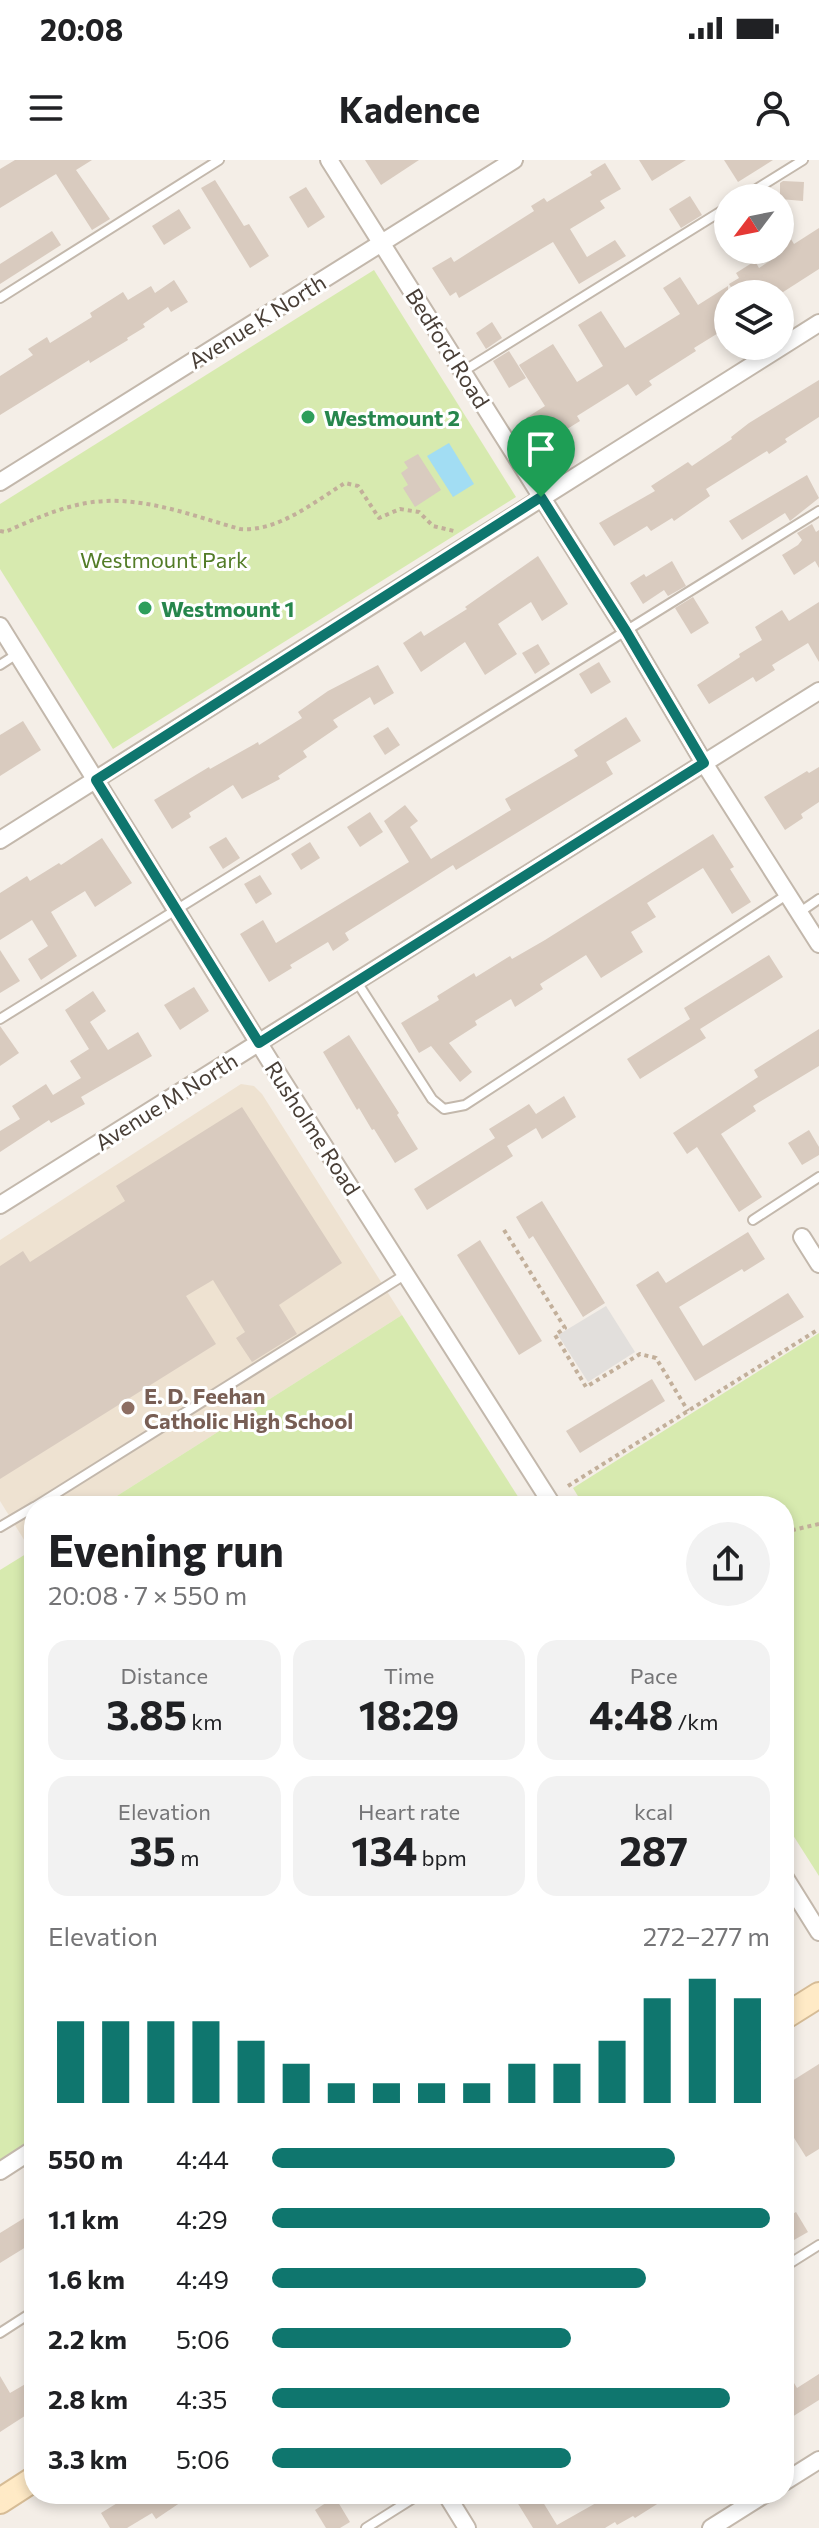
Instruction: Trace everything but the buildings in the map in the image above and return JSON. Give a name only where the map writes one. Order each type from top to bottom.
[{"type":"main road","points":[[794,2011],[819,1995]]},
{"type":"main road","points":[[0,2501],[24,2485]]},
{"type":"street","name":"Bedford Road","points":[[329,160],[819,944]]},
{"type":"street","name":"Avenue K North","points":[[0,482],[514,160]]},
{"type":"street","points":[[0,840],[819,323]]},
{"type":"street","name":"Rusholme Road","points":[[0,626],[259,1043],[547,1496]]},
{"type":"street","name":"Avenue M North","points":[[0,1205],[819,691]]},
{"type":"street","points":[[802,1237],[819,1264]]},
{"type":"street","points":[[794,1892],[819,1932]]},
{"type":"street","points":[[0,2171],[24,2155]]},
{"type":"street","points":[[794,2476],[819,2460]]},
{"type":"street","points":[[452,2504],[467,2528]]},
{"type":"street","points":[[711,2528],[749,2504]]},
{"type":"lane","points":[[0,298],[219,160]]},
{"type":"lane","points":[[764,184],[803,160]]},
{"type":"lane","points":[[462,372],[714,216]]},
{"type":"lane","points":[[0,1019],[819,511]]},
{"type":"lane","points":[[0,665],[17,654]]},
{"type":"lane","points":[[357,982],[432,1099],[444,1109],[465,1105],[788,894]]},
{"type":"lane","points":[[800,912],[819,899]]},
{"type":"lane","points":[[753,1220],[819,1177]]},
{"type":"lane","points":[[53,1496],[407,1274]]},
{"type":"lane","points":[[0,1527],[24,1513]]},
{"type":"lane","points":[[794,2261],[819,2245]]},
{"type":"lane","points":[[0,2333],[24,2317]]},
{"type":"lane","points":[[366,2528],[404,2504]]},
{"type":"path","points":[[0,531],[5,532],[67,508],[103,501],[133,501],[254,530],[281,521],[345,483],[358,486],[379,518],[400,509],[419,512],[433,526],[459,533]]},
{"type":"path","points":[[504,1230],[565,1328],[555,1335],[586,1387],[640,1354],[656,1358],[688,1411]]},
{"type":"path","points":[[568,1486],[819,1329]]},
{"type":"path","points":[[794,1530],[819,1524]]},
{"type":"shaded area","name":"E. D. Feehan Catholic High School","points":[[241,1084],[254,1086],[402,1315],[117,1496],[24,1496],[24,1540],[0,1501],[0,1240]]},
{"type":"shaded area","points":[[606,1306],[635,1352],[588,1382],[558,1335]]},
{"type":"green space","name":"Westmount Park","points":[[374,270],[516,497],[113,749],[0,569],[0,504]]},
{"type":"green space","points":[[402,1315],[518,1496],[117,1496]]},
{"type":"green space","points":[[819,1333],[819,1876],[794,1837],[794,1496],[578,1496],[573,1488]]},
{"type":"green space","points":[[24,1555],[24,2146],[0,2162],[0,1570]]},
{"type":"water","points":[[449,443],[474,484],[453,497],[427,456]]},
{"type":"place","name":"Westmount 2","points":[[308,417]]},
{"type":"place","name":"Westmount 1","points":[[145,608]]},
{"type":"place","name":"E. D. Feehan Catholic High School","points":[[128,1408]]},
{"type":"route","points":[[541,497],[626,631],[704,763],[259,1043],[96,780],[541,497]]}]
